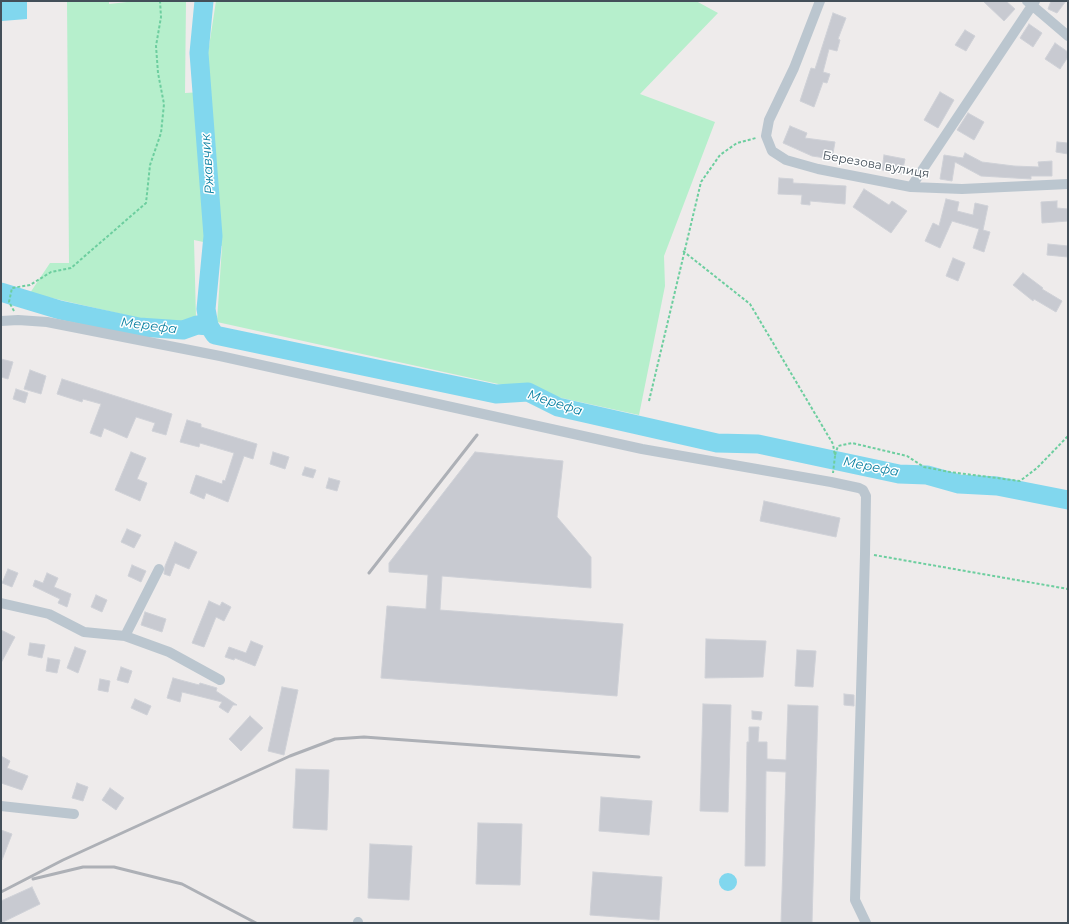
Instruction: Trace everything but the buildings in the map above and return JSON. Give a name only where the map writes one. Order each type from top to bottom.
[{"type":"street","points":[[766,136],[769,120],[794,68],[820,1]]},
{"type":"street","points":[[911,187],[1031,2],[1068,36]]},
{"type":"street","name":"Березова вулиця","points":[[766,136],[772,152],[786,160],[818,169],[911,187],[962,189],[1068,184]]},
{"type":"street","points":[[1,322],[18,320],[47,322],[220,356],[642,449],[859,488],[863,490],[866,496],[865,554],[855,900],[866,923]]},
{"type":"street","points":[[125,636],[159,569]]},
{"type":"street","points":[[1,603],[49,614],[84,632],[125,636],[169,652],[220,680]]},
{"type":"street","points":[[1,806],[74,814]]},
{"type":"path","points":[[9,302],[12,288],[30,285],[51,272],[71,268],[146,203],[150,165],[161,133],[164,104],[158,73],[156,46],[161,17],[160,1]]},
{"type":"path","points":[[649,401],[683,252],[701,182],[720,154],[737,143],[766,136]]},
{"type":"path","points":[[683,252],[750,304],[833,444],[835,456]]},
{"type":"path","points":[[834,467],[838,446],[852,443],[908,456],[924,467],[1020,481],[1037,468],[1068,436]]},
{"type":"path","points":[[865,554],[1068,589]]},
{"type":"green space","points":[[67,1],[109,1],[109,4],[136,1],[186,1],[185,93],[202,92],[216,1],[696,1],[718,13],[640,94],[715,122],[664,256],[665,286],[639,415],[217,322],[222,246],[194,240],[196,318],[178,327],[30,293],[50,263],[69,263]]},
{"type":"water","points":[[1,1],[27,1],[27,19],[2,21],[1,23]]},
{"type":"water","points":[[724,873],[732,873],[737,878],[735,889],[732,891],[724,891],[719,886],[719,878]]},
{"type":"waterway","name":"Ржавчик","points":[[204,1],[199,53],[213,236],[206,309],[209,326]]},
{"type":"waterway","name":"Мерефа","points":[[1,292],[60,310],[139,327],[183,330],[197,325],[209,326],[215,335],[496,394],[528,392],[558,407],[717,443],[758,444],[899,474],[927,475],[959,484],[997,486],[1068,500]]},
{"type":"railway","points":[[369,573],[477,435]]},
{"type":"railway","points":[[1,892],[63,860],[290,756],[335,739],[364,737],[639,757]]},
{"type":"railway","points":[[33,879],[83,867],[114,867],[182,884],[256,923]]}]
